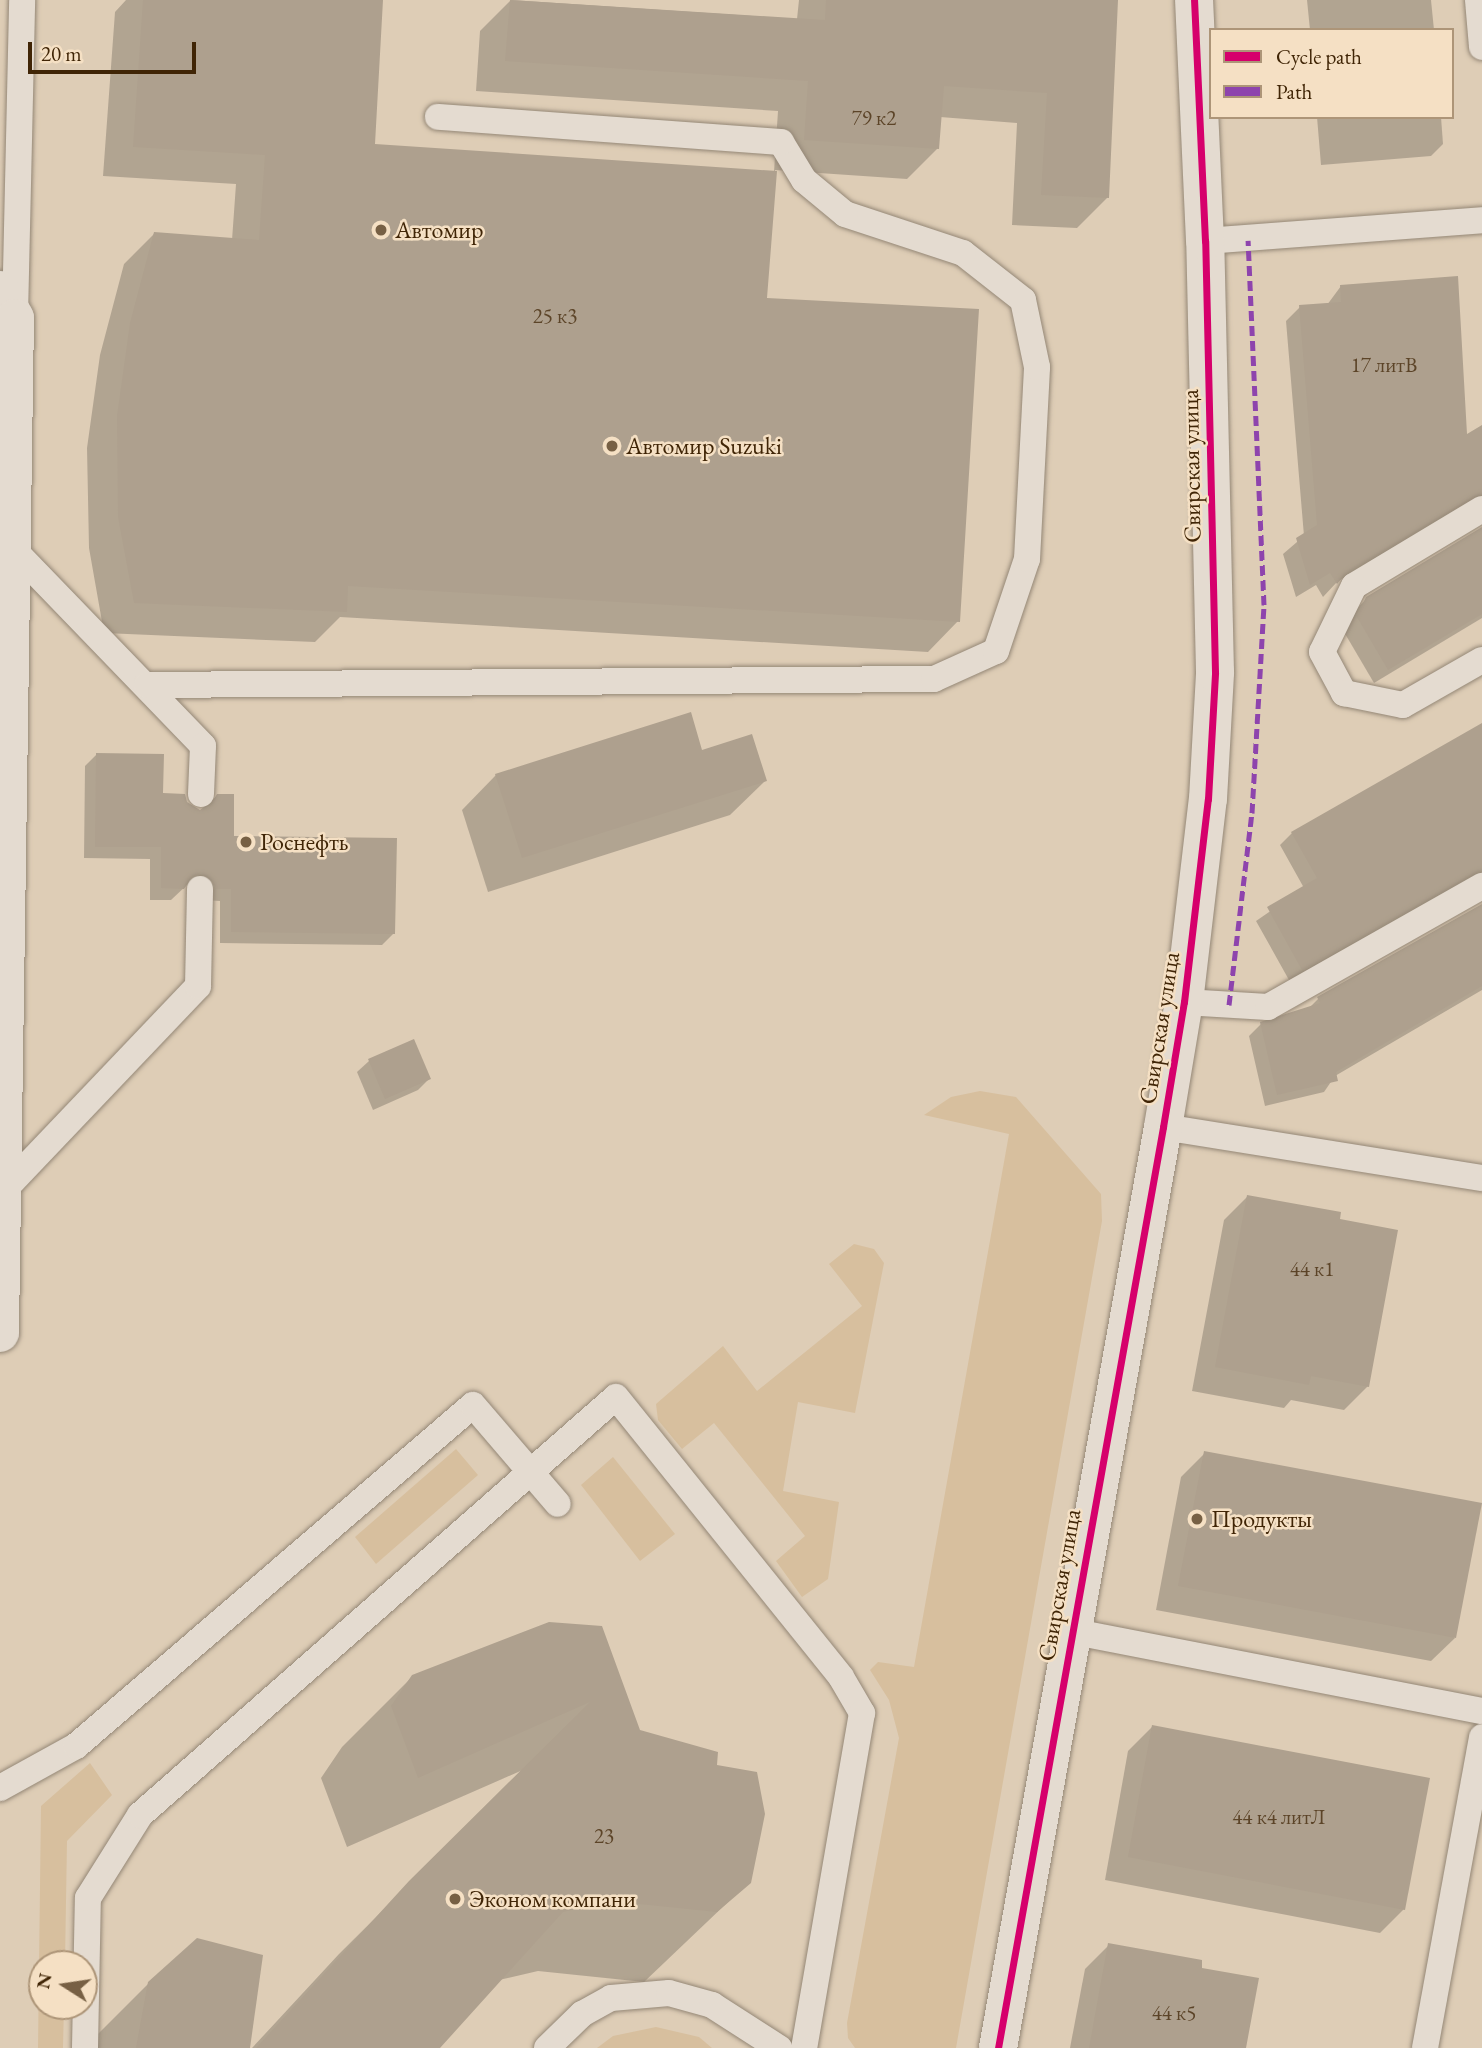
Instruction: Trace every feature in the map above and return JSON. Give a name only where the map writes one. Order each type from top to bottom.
[{"type":"street","name":"Свирская улица","points":[[998,2048],[1070,1631],[1184,1002],[1208,799],[1215,673],[1205,242],[1194,0]]},
{"type":"street","points":[[0,1333],[13,550],[8,304]]},
{"type":"lane","points":[[8,304],[22,0]]},
{"type":"lane","points":[[1478,0],[1482,47]]},
{"type":"lane","points":[[147,685],[934,679],[996,651],[1027,559],[1037,367],[1023,300],[963,253],[845,214],[804,180],[781,142],[438,117]]},
{"type":"lane","points":[[1205,242],[1482,220]]},
{"type":"lane","points":[[1482,509],[1354,586],[1321,652],[1344,693],[1403,705],[1482,660]]},
{"type":"lane","points":[[13,550],[147,685],[203,746],[201,794]]},
{"type":"lane","points":[[1184,1002],[1268,1007],[1482,886]]},
{"type":"lane","points":[[2,1192],[198,986],[200,889]]},
{"type":"lane","points":[[1163,1126],[1482,1178]]},
{"type":"lane","points":[[85,2048],[88,1898],[140,1815],[615,1397],[841,1677],[862,1713],[804,2048]]},
{"type":"lane","points":[[0,1788],[76,1745],[473,1405],[558,1504]]},
{"type":"lane","points":[[1070,1631],[1482,1711]]},
{"type":"lane","points":[[1425,2048],[1482,1737]]},
{"type":"lane","points":[[547,2048],[582,2014],[611,1998],[669,1993],[712,2006],[779,2048]]},
{"type":"shaded area","points":[[980,1091],[1016,1097],[1101,1194],[1102,1221],[956,2048],[855,2048],[848,2038],[847,2023],[899,1738],[889,1700],[870,1670],[878,1662],[914,1667],[1009,1134],[924,1115],[951,1097]]},
{"type":"shaded area","points":[[854,1244],[874,1249],[884,1263],[855,1413],[798,1402],[783,1491],[839,1502],[828,1579],[802,1597],[776,1561],[805,1536],[714,1423],[682,1449],[658,1420],[656,1404],[723,1346],[757,1391],[862,1306],[829,1264]]},
{"type":"shaded area","points":[[456,1449],[478,1475],[376,1564],[355,1537]]},
{"type":"shaded area","points":[[613,1457],[675,1534],[640,1561],[581,1485]]},
{"type":"shaded area","points":[[90,1763],[112,1795],[67,1841],[65,1950],[39,1950],[41,1806]]},
{"type":"shaded area","points":[[38,2020],[64,2020],[63,2048],[38,2048]]},
{"type":"shaded area","points":[[656,2027],[699,2037],[712,2048],[597,2048],[613,2036]]},
{"type":"building","points":[[143,0],[383,0],[375,144],[777,171],[767,298],[979,309],[960,622],[348,586],[347,612],[134,603],[118,517],[117,416],[130,323],[154,232],[259,240],[265,155],[133,147]]},
{"type":"building","points":[[510,0],[825,20],[826,0],[1118,0],[1109,198],[1041,195],[1047,93],[944,86],[939,149],[804,140],[808,81],[505,61]]},
{"type":"building","points":[[1458,276],[1467,434],[1482,425],[1482,493],[1346,573],[1337,584],[1330,573],[1310,585],[1296,538],[1317,525],[1299,305],[1341,302],[1340,285]]},
{"type":"building","points":[[1482,527],[1482,614],[1388,670],[1357,617],[1366,597]]},
{"type":"building","points":[[691,712],[702,750],[752,734],[767,781],[522,858],[495,774]]},
{"type":"building","points":[[1482,723],[1482,870],[1302,970],[1267,907],[1317,878],[1291,832]]},
{"type":"building","name":"Роснефть","points":[[96,753],[164,754],[163,793],[185,794],[187,802],[200,810],[209,808],[217,794],[234,794],[234,836],[397,838],[395,934],[231,932],[231,889],[216,889],[213,881],[201,873],[192,876],[184,889],[161,888],[161,847],[95,847]]},
{"type":"building","points":[[1482,904],[1482,986],[1336,1072],[1338,1081],[1277,1095],[1260,1022],[1320,1003],[1317,997]]},
{"type":"building","points":[[414,1039],[431,1079],[385,1099],[368,1059]]},
{"type":"building","points":[[1247,1195],[1341,1212],[1340,1219],[1398,1230],[1369,1387],[1311,1376],[1309,1385],[1215,1367]]},
{"type":"building","points":[[1204,1451],[1482,1503],[1456,1638],[1178,1586]]},
{"type":"building","points":[[549,1622],[602,1626],[640,1730],[718,1752],[717,1765],[757,1772],[765,1814],[751,1883],[717,1912],[610,1901],[563,1912],[440,2048],[256,2048],[409,1881],[590,1702],[418,1778],[391,1706],[412,1675]]},
{"type":"building","points":[[1152,1725],[1430,1778],[1405,1910],[1128,1857]]},
{"type":"building","points":[[197,1938],[263,1955],[250,2048],[136,2048],[148,1982]]},
{"type":"building","points":[[1108,1943],[1202,1960],[1202,1968],[1259,1978],[1246,2048],[1089,2048]]},
{"type":"marked path","points":[[1229,1005],[1252,813],[1264,605],[1248,240]]},
{"type":"cycle path","points":[[998,2048],[1163,1127],[1184,1002],[1208,799],[1215,672],[1205,241],[1194,0]]},
{"type":"place","name":"Автомир","points":[[381,230]]},
{"type":"place","name":"Автомир Suzuki","points":[[612,446]]},
{"type":"place","name":"Роснефть","points":[[246,842]]},
{"type":"place","name":"Продукты","points":[[1197,1519]]},
{"type":"place","name":"Эконом компани","points":[[455,1899]]}]
